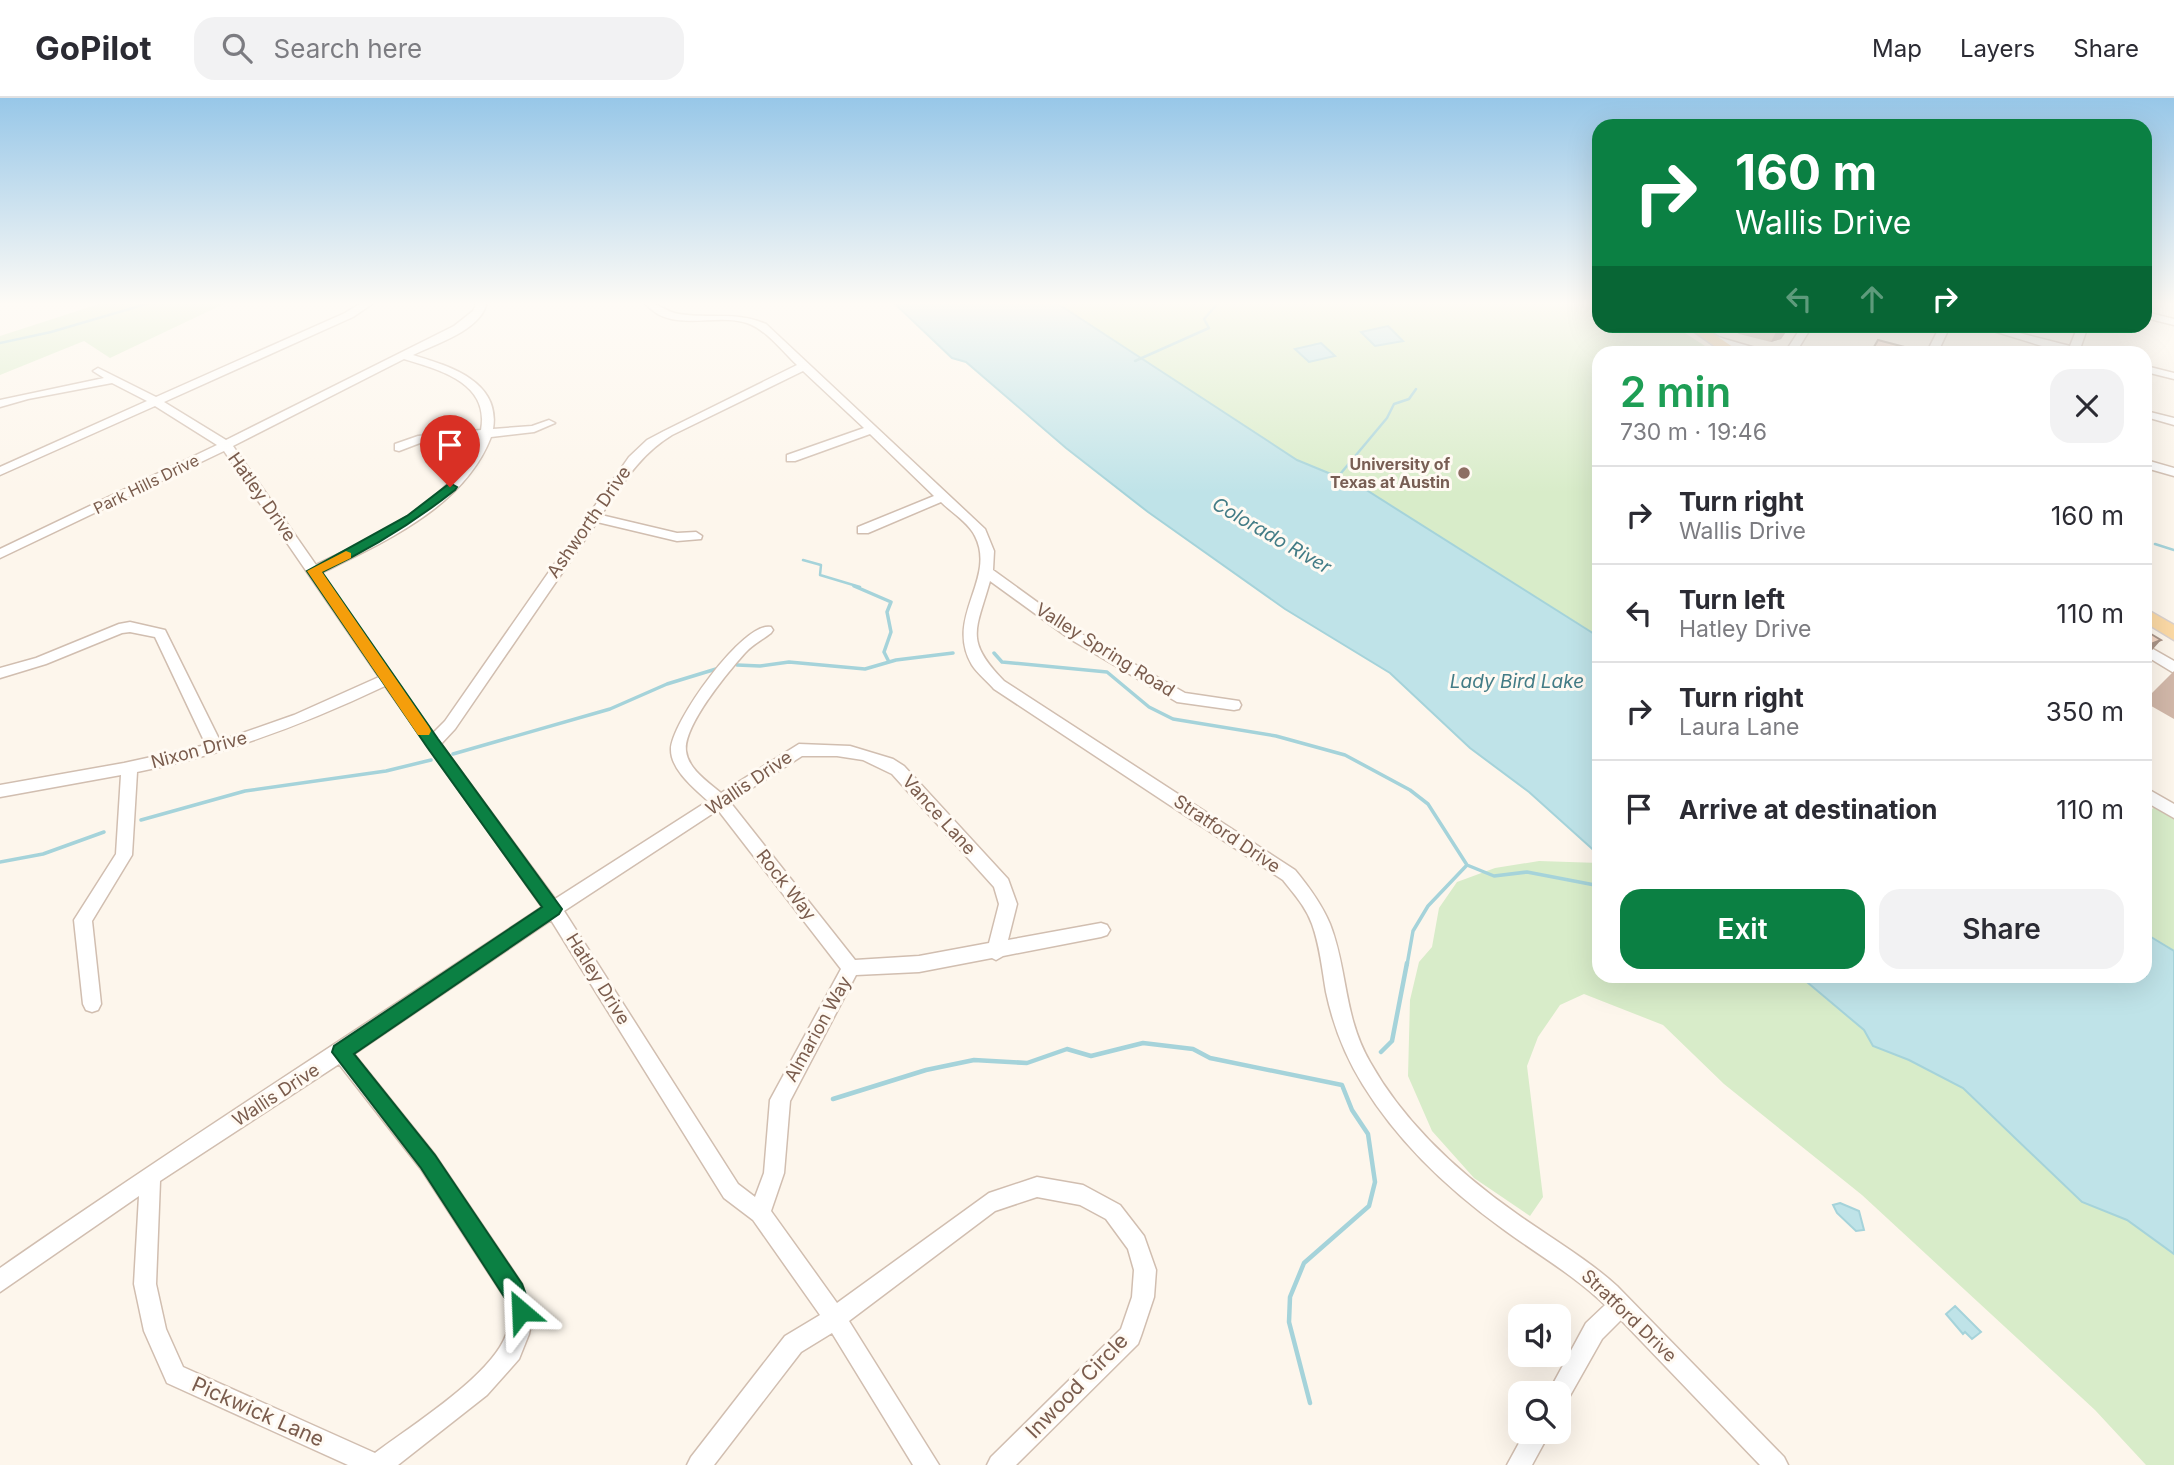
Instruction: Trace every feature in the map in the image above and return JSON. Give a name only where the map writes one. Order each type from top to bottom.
[{"type":"main road","points":[[2152,619],[2174,634]]},
{"type":"street","points":[[0,471],[234,366]]},
{"type":"street","name":"Park Hills Drive","points":[[0,554],[384,366]]},
{"type":"street","points":[[314,571],[359,550],[439,499],[476,457],[488,433],[489,413],[482,394],[468,382],[433,366]]},
{"type":"street","name":"Stratford Drive","points":[[803,367],[980,532],[986,541],[988,561],[969,626],[970,647],[982,668],[999,685],[1289,875],[1306,894],[1324,926],[1340,1010],[1350,1039],[1364,1070],[1385,1102],[1433,1157],[1474,1195],[1556,1251],[1621,1305],[1776,1465]]},
{"type":"street","name":"Ashworth Drive","points":[[432,743],[450,726],[619,475],[651,443],[803,367]]},
{"type":"street","points":[[2152,370],[2174,376]]},
{"type":"street","name":"Hatley Drive","points":[[0,404],[41,393],[88,387],[106,375],[155,401],[226,445],[432,743],[553,909],[731,1191],[760,1213],[835,1318],[927,1465]]},
{"type":"street","points":[[2152,416],[2174,422]]},
{"type":"street","points":[[399,447],[418,440],[534,429],[549,423]]},
{"type":"street","points":[[791,458],[870,430]]},
{"type":"street","points":[[2152,466],[2174,472]]},
{"type":"street","points":[[863,530],[942,497]]},
{"type":"street","points":[[592,517],[677,537],[696,536]]},
{"type":"street","name":"Valley Spring Road","points":[[985,571],[1075,636],[1182,698],[1234,705]]},
{"type":"street","points":[[0,673],[41,661],[118,629],[130,627],[160,633],[215,747]]},
{"type":"street","name":"Rock Way","points":[[766,631],[741,649],[694,710],[682,731],[678,751],[691,777],[722,803],[851,968]]},
{"type":"street","points":[[2152,654],[2174,668]]},
{"type":"street","name":"Nixon Drive","points":[[0,791],[129,769],[215,747],[312,714],[388,679]]},
{"type":"street","name":"Vance Lane","points":[[799,750],[821,749],[867,755],[885,760],[898,770],[1002,884],[1008,904],[996,952]]},
{"type":"street","name":"Wallis Drive","points":[[0,1280],[150,1175],[341,1052],[553,909],[722,803],[799,750]]},
{"type":"street","points":[[92,1004],[83,919],[124,855],[129,769]]},
{"type":"street","points":[[2152,798],[2174,812]]},
{"type":"street","name":"Almarion Way","points":[[760,1213],[778,1151],[780,1100],[851,968],[919,964],[996,952],[1101,930]]},
{"type":"street","points":[[341,1052],[428,1161],[514,1292],[521,1311],[518,1335],[506,1357],[482,1384],[376,1465]]},
{"type":"street","name":"Pickwick Lane","points":[[150,1175],[145,1284],[155,1331],[175,1375],[376,1465]]},
{"type":"street","name":"Inwood Circle","points":[[699,1465],[793,1344],[835,1318],[989,1203],[1037,1187],[1083,1195],[1113,1212],[1137,1244],[1145,1270],[1143,1297],[1130,1336],[999,1465]]},
{"type":"street","points":[[1566,1381],[1594,1331],[1621,1305]]},
{"type":"street","points":[[1519,1465],[1531,1444]]},
{"type":"green space","points":[[0,366],[23,366],[0,375]]},
{"type":"green space","name":"University of Texas at Austin","points":[[1153,366],[1592,366],[1592,633],[1360,486],[1297,460]]},
{"type":"green space","points":[[2156,806],[2174,819],[2174,951],[2152,938],[2152,809]]},
{"type":"green space","points":[[1539,861],[1592,863],[1592,983],[1808,983],[1864,1030],[1873,1046],[1909,1060],[1963,1088],[2082,1202],[2127,1220],[2174,1254],[2174,1465],[2146,1465],[2095,1410],[1862,1195],[1724,1084],[1663,1025],[1584,994],[1560,1005],[1538,1037],[1527,1066],[1543,1197],[1530,1216],[1474,1178],[1432,1131],[1408,1076],[1410,1000],[1419,962],[1432,947],[1439,908],[1457,882],[1495,868]]},
{"type":"water","name":"Lady Bird Lake","points":[[970,366],[1153,366],[1297,460],[1360,486],[1592,633],[1592,849],[1529,792],[1470,748],[1390,673],[1285,609],[1148,512],[1066,448]]},
{"type":"water","points":[[2152,938],[2174,951],[2174,1254],[2127,1220],[2082,1202],[1963,1088],[1909,1060],[1873,1046],[1864,1030],[1808,983],[2152,983]]},
{"type":"water","points":[[1840,1203],[1859,1211],[1864,1230],[1856,1231],[1837,1213],[1833,1205]]},
{"type":"water","points":[[1955,1306],[1981,1332],[1972,1339],[1965,1332],[1963,1334],[1946,1314]]},
{"type":"building","points":[[2152,635],[2161,640],[2152,644]]},
{"type":"waterway","points":[[1336,479],[1387,418],[1394,404],[1409,399],[1416,389]]},
{"type":"waterway","points":[[2155,544],[2174,550]]},
{"type":"waterway","points":[[803,560],[821,565],[820,575],[860,587]]},
{"type":"waterway","points":[[854,586],[891,602],[887,612],[891,632],[884,652],[889,662]]},
{"type":"waterway","points":[[737,665],[760,666],[789,662],[865,669],[896,660],[953,653]]},
{"type":"waterway","points":[[994,653],[1002,662],[1107,672],[1149,707],[1173,719],[1276,736],[1345,755],[1410,790],[1428,804],[1467,865]]},
{"type":"waterway","points":[[453,754],[610,709],[667,684],[716,669]]},
{"type":"waterway","points":[[141,820],[245,791],[386,771],[431,760]]},
{"type":"waterway","points":[[0,862],[43,854],[104,832]]},
{"type":"waterway","points":[[1407,965],[1413,931],[1428,906],[1467,865]]},
{"type":"waterway","points":[[1467,865],[1494,876],[1527,872],[1592,884]]},
{"type":"waterway","points":[[1381,1052],[1392,1041],[1407,963]]},
{"type":"waterway","points":[[833,1099],[926,1070],[974,1060],[1027,1063],[1067,1049],[1091,1056],[1143,1043],[1193,1049],[1210,1058],[1342,1085],[1352,1110],[1368,1134],[1375,1182],[1369,1206],[1304,1263],[1290,1297],[1289,1322],[1310,1403]]},
{"type":"slow traffic","points":[[346,556],[314,571],[423,731]]},
{"type":"place","name":"University of Texas at Austin","points":[[1464,473]]},
{"type":"route","points":[[450,487],[439,499],[412,518],[359,550],[314,571],[432,743],[553,909],[341,1052],[428,1161],[514,1292],[521,1311]]},
{"type":"water label","name":"Colorado River","points":[[1272,535]]}]
